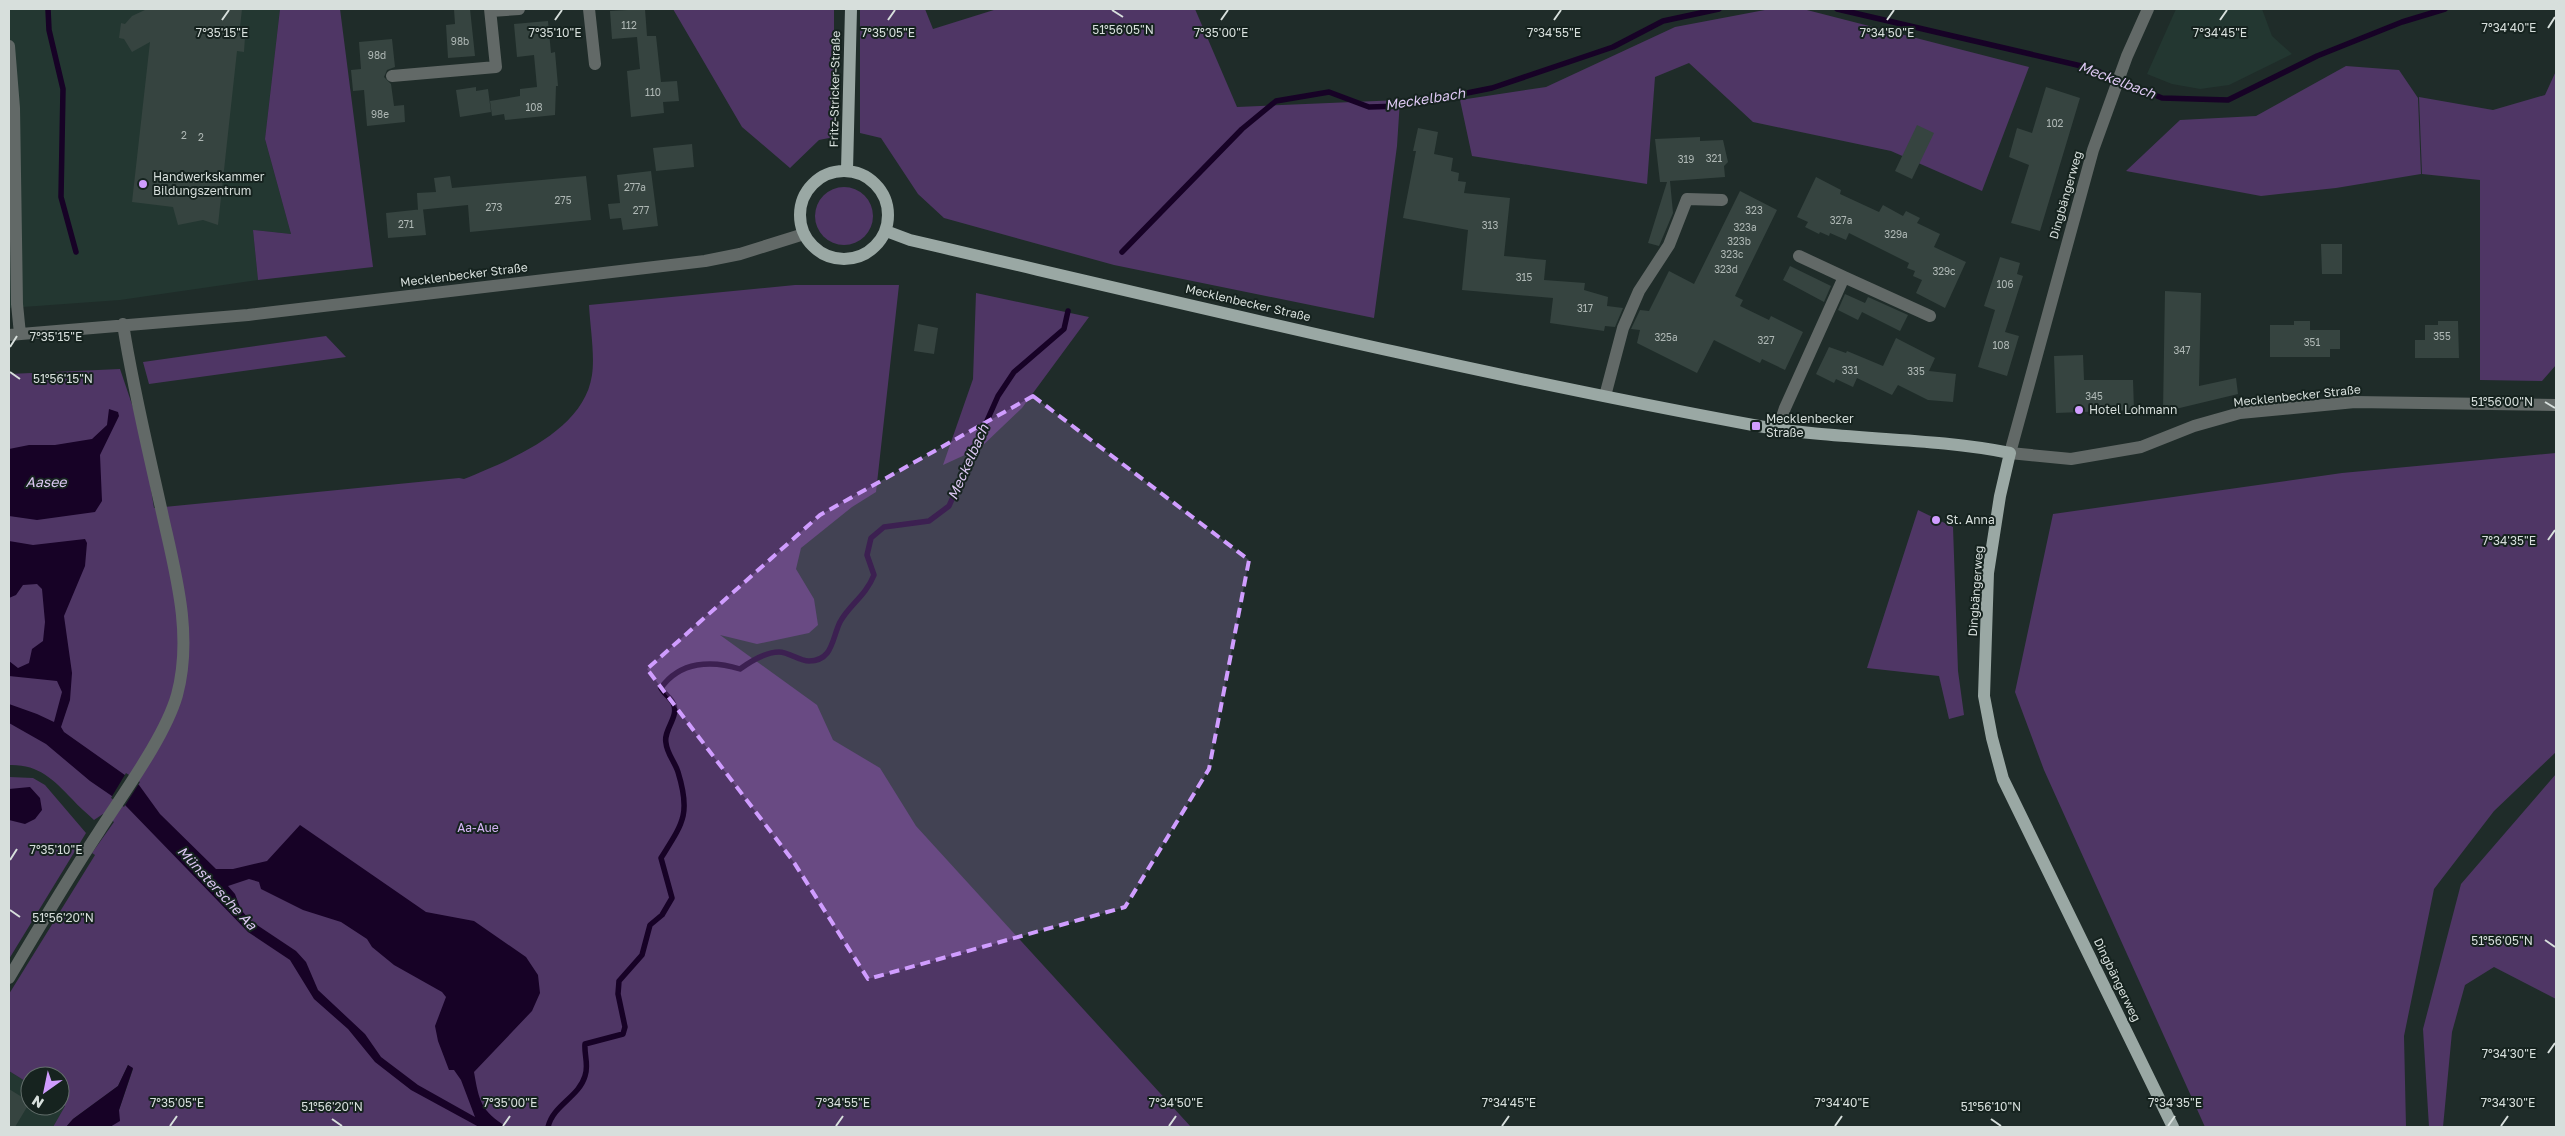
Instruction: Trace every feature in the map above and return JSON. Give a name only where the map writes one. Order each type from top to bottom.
[{"type":"main road","name":"Fritz-Stricker-Straße","points":[[847,170],[851,9]]},
{"type":"main road","points":[[847,170],[864,175],[877,184],[886,199],[889,215],[886,231],[875,246],[862,256],[845,259],[828,256],[815,248],[804,234],[800,216],[803,200],[814,183],[828,173],[847,170]]},
{"type":"main road","name":"Mecklenbecker Straße","points":[[886,231],[910,240],[1099,284],[1605,396],[1778,429],[1964,445],[2010,453]]},
{"type":"main road","name":"Dingbängerweg","points":[[2010,453],[2000,496],[1988,573],[1984,696],[1992,738],[2004,779],[2173,1127]]},
{"type":"street","points":[[392,76],[496,67],[490,10],[519,9]]},
{"type":"street","points":[[589,9],[594,64]]},
{"type":"street","name":"Dingbängerweg","points":[[2010,453],[2093,150],[2124,65],[2148,9]]},
{"type":"street","points":[[9,46],[14,108],[17,304],[14,334]]},
{"type":"street","points":[[1605,396],[1624,328],[1639,291],[1669,245],[1687,199],[1722,200]]},
{"type":"street","name":"Mecklenbecker Straße","points":[[14,334],[248,314],[705,261],[740,254],[804,234]]},
{"type":"street","points":[[1799,256],[1930,316]]},
{"type":"street","points":[[1778,429],[1785,408],[1844,277]]},
{"type":"street","points":[[9,978],[135,774],[164,725],[177,696],[182,662],[183,609],[155,473],[140,413],[123,324]]},
{"type":"street","name":"Mecklenbecker Straße","points":[[2010,453],[2071,460],[2141,447],[2194,426],[2240,413],[2355,402],[2556,405]]},
{"type":"highlighted area","points":[[1033,396],[1249,560],[1209,769],[1125,907],[868,979],[793,861],[647,669],[820,515]]},
{"type":"shaded area","name":"Handwerkskammer Bildungszentrum","points":[[9,9],[280,9],[265,139],[291,234],[253,230],[258,280],[120,300],[9,308]]},
{"type":"shaded area","points":[[2176,9],[2262,9],[2272,36],[2292,54],[2229,85],[2200,89],[2172,84],[2147,74]]},
{"type":"shaded area","points":[[9,1071],[20,1078],[20,1116],[59,1116],[53,1127],[9,1127]]},
{"type":"green space","points":[[280,9],[340,9],[373,267],[258,280],[253,230],[291,234],[265,139]]},
{"type":"green space","points":[[673,9],[834,9],[834,137],[819,140],[790,168],[742,127]]},
{"type":"green space","points":[[860,9],[925,9],[933,29],[997,9],[1195,9],[1237,107],[1400,100],[1397,146],[1374,318],[1114,265],[944,218],[918,194],[881,138],[860,133]]},
{"type":"green space","points":[[1770,9],[1803,9],[2029,67],[1982,191],[1891,151],[1753,122],[1689,63],[1655,77],[1647,184],[1472,156],[1460,100],[1546,87],[1675,27]]},
{"type":"green space","points":[[2346,66],[2399,70],[2418,98],[2421,174],[2336,188],[2261,196],[2126,171],[2180,120],[2256,116]]},
{"type":"green space","points":[[2556,71],[2556,365],[2542,381],[2480,380],[2480,180],[2422,174],[2419,97],[2493,110],[2545,95]]},
{"type":"green space","points":[[844,187],[860,192],[868,200],[873,216],[868,232],[860,240],[844,245],[828,240],[820,232],[815,216],[820,200],[828,192]]},
{"type":"green space","name":"Aa-Aue","points":[[795,285],[899,285],[876,492],[852,507],[801,548],[796,569],[814,599],[818,625],[809,633],[757,644],[720,635],[817,705],[833,740],[880,768],[916,826],[1191,1127],[110,1127],[119,1119],[119,1110],[133,1069],[128,1065],[118,1086],[73,1119],[66,1127],[53,1127],[59,1116],[70,1116],[70,1066],[20,1066],[20,1078],[9,1071],[9,994],[95,855],[92,853],[114,822],[103,814],[94,820],[58,785],[37,770],[19,765],[9,765],[9,374],[120,369],[142,434],[154,508],[464,479],[523,453],[560,428],[575,412],[586,395],[592,375],[593,350],[589,305]]},
{"type":"green space","points":[[976,293],[1089,317],[1022,408],[980,448],[943,465],[973,379]]},
{"type":"green space","points":[[326,336],[346,357],[149,384],[143,362]]},
{"type":"green space","points":[[2556,453],[2556,752],[2494,811],[2434,889],[2404,1036],[2406,1127],[2205,1127],[2044,770],[2015,692],[2053,514],[2342,473]]},
{"type":"green space","points":[[1918,510],[1953,527],[1958,671],[1964,715],[1949,719],[1939,676],[1867,668]]},
{"type":"green space","points":[[2556,774],[2556,999],[2494,967],[2465,985],[2452,1032],[2443,1127],[2429,1127],[2423,1029],[2461,884]]},
{"type":"green space","points":[[9,777],[33,778],[45,785],[86,833],[9,959]]},
{"type":"water","name":"Aasee","points":[[109,409],[118,412],[119,416],[100,455],[102,501],[95,512],[37,520],[9,516],[9,449],[29,445],[55,445],[92,439],[107,425]]},
{"type":"water","name":"Münstersche Aa","points":[[85,539],[87,543],[85,566],[64,616],[72,673],[70,700],[61,727],[64,732],[139,785],[160,814],[216,869],[233,869],[267,861],[300,825],[426,912],[474,921],[526,957],[538,975],[540,993],[532,1011],[474,1072],[480,1098],[486,1110],[507,1127],[479,1127],[411,1090],[375,1062],[348,1029],[314,999],[290,960],[248,932],[125,805],[90,781],[46,744],[9,723],[9,704],[54,722],[62,692],[57,681],[9,676],[9,661],[18,668],[29,663],[32,649],[43,641],[45,622],[42,589],[37,584],[23,585],[16,595],[9,598],[9,541],[33,545]],"holes":[[[249,879],[259,882],[261,889],[303,910],[341,922],[367,939],[372,947],[394,965],[442,992],[446,997],[435,1026],[438,1041],[449,1070],[454,1070],[461,1080],[475,1117],[418,1085],[381,1057],[365,1034],[318,990],[306,962],[296,951],[251,921],[241,910],[235,894],[228,886]]]},
{"type":"water","points":[[30,787],[40,798],[42,810],[35,819],[25,824],[9,820],[9,789]]},
{"type":"water","points":[[128,1065],[133,1068],[119,1110],[120,1121],[110,1127],[66,1127],[73,1119],[118,1086]]},
{"type":"pier","points":[[126,773],[140,782],[124,807],[111,798]]},
{"type":"building","points":[[147,9],[242,9],[239,36],[245,37],[244,52],[237,51],[218,225],[203,220],[178,225],[173,207],[132,202],[150,42],[132,52],[124,39],[119,38],[121,23],[125,24],[132,16]]},
{"type":"building","points":[[454,9],[470,9],[475,56],[448,58],[446,25],[455,24]]},
{"type":"building","points":[[645,9],[647,36],[656,36],[661,82],[677,81],[679,101],[663,102],[664,113],[631,117],[627,71],[640,69],[637,37],[612,39],[610,11]]},
{"type":"building","points":[[548,21],[551,53],[555,52],[558,86],[556,86],[555,115],[505,120],[504,114],[492,116],[490,101],[520,96],[520,89],[537,87],[534,55],[517,57],[514,24]]},
{"type":"building","points":[[392,39],[395,67],[387,70],[384,77],[391,84],[394,106],[404,105],[405,122],[367,126],[364,90],[353,91],[351,70],[361,69],[359,42]]},
{"type":"building","points":[[476,87],[476,91],[488,89],[491,112],[460,117],[456,90]]},
{"type":"building","points":[[2046,87],[2080,98],[2040,231],[2011,223],[2029,165],[2009,157],[2017,128],[2032,133]]},
{"type":"building","points":[[1917,125],[1934,133],[1912,179],[1895,171]]},
{"type":"building","points":[[1418,128],[1438,132],[1434,154],[1453,158],[1451,171],[1459,173],[1458,181],[1466,182],[1464,193],[1510,198],[1504,256],[1546,260],[1544,280],[1585,283],[1584,290],[1608,297],[1607,306],[1623,308],[1615,327],[1605,326],[1604,331],[1550,323],[1553,298],[1462,290],[1468,230],[1403,218],[1416,151],[1413,151]]},
{"type":"building","points":[[1700,137],[1700,141],[1723,140],[1728,162],[1724,166],[1725,177],[1670,181],[1673,213],[1659,246],[1648,243],[1667,182],[1660,182],[1655,139]]},
{"type":"building","points":[[692,144],[694,167],[656,171],[653,148]]},
{"type":"building","points":[[651,171],[658,226],[623,230],[621,218],[610,219],[608,204],[620,203],[617,175]]},
{"type":"building","points":[[450,176],[452,188],[586,176],[591,220],[470,232],[468,205],[418,210],[417,193],[436,192],[434,178]]},
{"type":"building","points":[[1816,177],[1841,190],[1840,194],[1879,212],[1883,205],[1903,216],[1906,211],[1920,218],[1917,223],[1940,234],[1934,247],[1966,262],[1945,308],[1916,293],[1922,280],[1913,276],[1915,271],[1907,268],[1909,263],[1849,233],[1846,240],[1830,233],[1829,236],[1820,232],[1819,234],[1805,227],[1808,222],[1797,217]]},
{"type":"building","points":[[1740,191],[1777,210],[1735,296],[1743,300],[1740,306],[1769,320],[1771,316],[1803,332],[1785,370],[1762,359],[1760,363],[1714,340],[1697,373],[1637,343],[1640,330],[1631,329],[1640,310],[1649,311],[1669,271],[1694,284]]},
{"type":"building","points":[[423,209],[426,235],[388,238],[386,213]]},
{"type":"building","points":[[2321,244],[2342,244],[2342,274],[2322,274]]},
{"type":"building","points":[[2000,257],[2020,263],[2017,274],[2023,276],[2005,332],[2019,336],[2007,376],[1978,367],[1995,310],[1984,306]]},
{"type":"building","points":[[1790,266],[1831,286],[1824,302],[1783,280]]},
{"type":"building","points":[[2165,291],[2201,293],[2199,386],[2236,378],[2238,394],[2163,412]]},
{"type":"building","points":[[1845,294],[1865,303],[1868,297],[1908,315],[1900,331],[1862,312],[1858,320],[1838,310]]},
{"type":"building","points":[[2294,321],[2310,321],[2310,330],[2340,330],[2340,349],[2330,349],[2330,357],[2270,357],[2270,325],[2294,325]]},
{"type":"building","points":[[2438,321],[2458,321],[2459,358],[2415,358],[2415,340],[2425,340],[2425,325],[2438,325]]},
{"type":"building","points":[[918,324],[938,328],[934,354],[914,351]]},
{"type":"building","points":[[1896,338],[1935,358],[1929,371],[1956,374],[1953,402],[1928,400],[1898,385],[1892,395],[1857,378],[1853,387],[1836,379],[1834,383],[1816,374],[1829,347],[1846,353],[1847,351],[1883,366]]},
{"type":"building","points":[[2083,355],[2084,380],[2133,380],[2134,410],[2056,413],[2054,356]]},
{"type":"building","points":[[9,1089],[20,1096],[20,1116],[22,1116],[15,1127],[9,1127]]},
{"type":"waterway","points":[[48,9],[49,30],[63,89],[61,197],[76,252]]},
{"type":"waterway","name":"Meckelbach","points":[[1122,252],[1242,129],[1276,101],[1329,92],[1369,107],[1402,106],[1492,88],[1613,47],[1663,21],[1719,9]]},
{"type":"waterway","name":"Meckelbach","points":[[1837,9],[2090,68],[2162,98],[2228,100],[2317,56],[2402,22],[2445,9]]},
{"type":"waterway","name":"Meckelbach","points":[[548,1127],[555,1113],[582,1083],[587,1068],[585,1044],[623,1034],[625,1027],[618,994],[619,981],[642,955],[650,925],[662,915],[672,898],[661,858],[675,836],[683,818],[684,798],[678,772],[666,743],[667,733],[675,708],[672,701],[661,688],[677,672],[697,665],[719,664],[740,669],[754,660],[774,652],[786,653],[805,661],[817,660],[823,657],[830,648],[840,622],[862,595],[874,575],[867,555],[871,538],[884,527],[929,521],[949,506],[998,396],[1014,372],[1064,329],[1068,311]]},
{"type":"place","name":"Handwerkskammer Bildungszentrum","points":[[143,184]]},
{"type":"place","name":"Hotel Lohmann","points":[[2079,410]]},
{"type":"place","name":"Mecklenbecker Straße","points":[[1756,426]]},
{"type":"place","name":"St. Anna","points":[[1936,520]]}]
